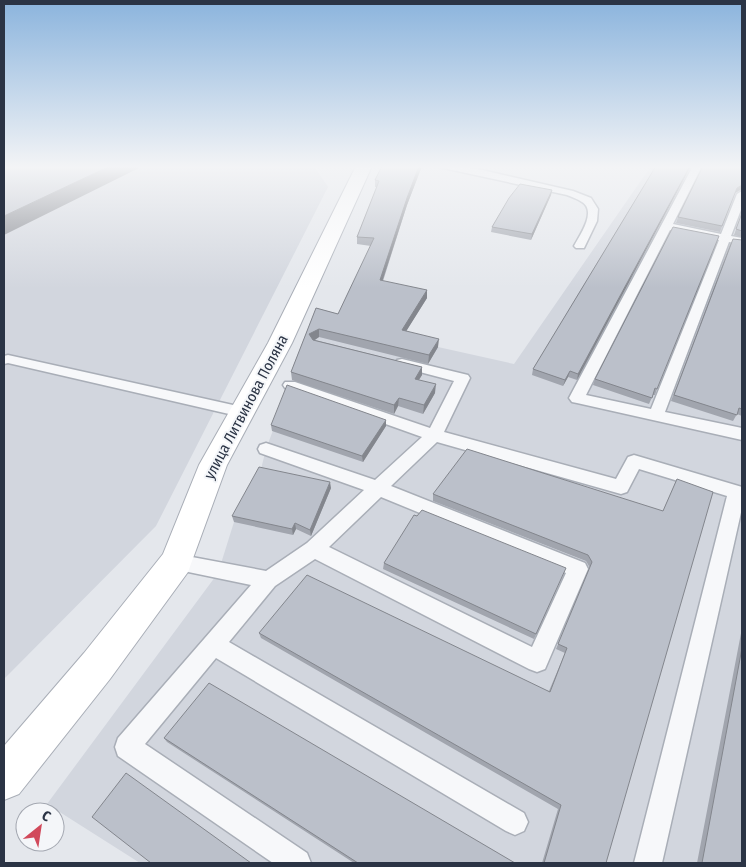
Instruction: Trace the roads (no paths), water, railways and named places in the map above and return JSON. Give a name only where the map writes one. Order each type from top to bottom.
[{"type":"main road","name":"улица Литвинова Поляна","points":[[4,778],[97,666],[176,562],[213,465],[280,343],[345,206]]},
{"type":"lane","points":[[580,246],[592,221],[593,209],[591,206]]},
{"type":"lane","points":[[677,206],[577,398],[742,434]]},
{"type":"lane","points":[[656,416],[737,206]]},
{"type":"lane","points":[[667,226],[742,240]]},
{"type":"lane","points":[[4,360],[8,359],[242,412]]},
{"type":"lane","points":[[298,863],[127,747],[268,580],[314,549],[434,435],[462,378],[386,359]]},
{"type":"lane","points":[[290,385],[434,435],[621,487],[634,461],[737,492],[648,863]]},
{"type":"lane","points":[[266,449],[378,488],[578,570],[537,661],[314,549]]},
{"type":"lane","points":[[176,562],[268,580]]},
{"type":"lane","points":[[214,645],[515,822]]}]
